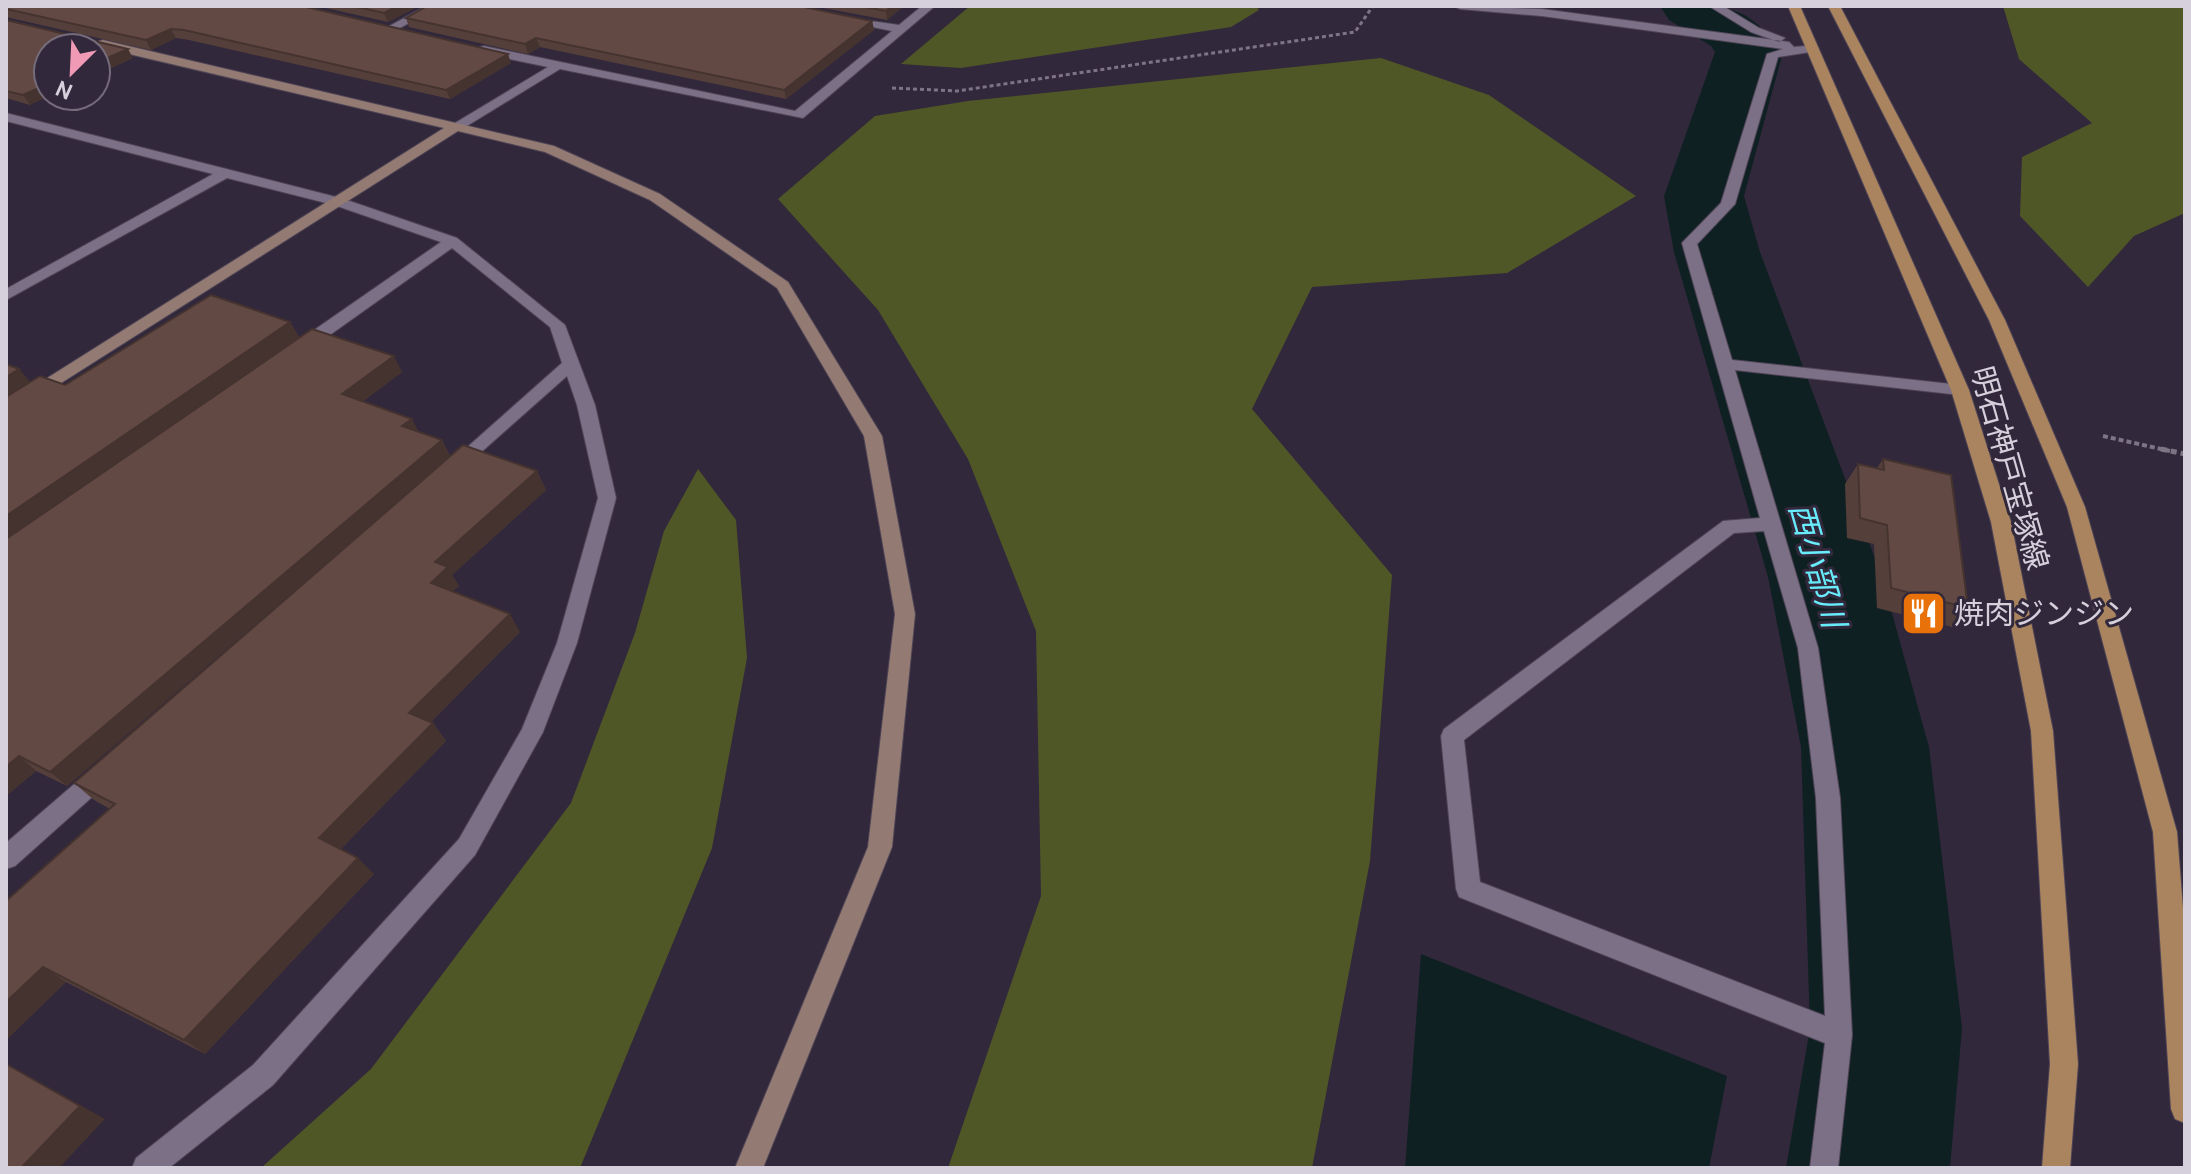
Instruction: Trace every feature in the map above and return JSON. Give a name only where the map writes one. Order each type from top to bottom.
[{"type":"main road","name":"明石神戸宝塚線","points":[[1794,6],[1960,390],[2001,522],[2042,731],[2064,1064],[2056,1168]]},
{"type":"main road","name":"明石神戸宝塚線","points":[[1834,6],[1997,320],[2076,507],[2165,832],[2185,1109]]},
{"type":"street","points":[[392,28],[435,6]]},
{"type":"street","points":[[467,46],[798,115],[929,6]]},
{"type":"street","points":[[1460,6],[1515,8],[1715,40],[1813,48]]},
{"type":"street","points":[[1715,6],[1755,30],[1813,48]]},
{"type":"street","points":[[841,17],[902,29]]},
{"type":"street","points":[[378,25],[407,32]]},
{"type":"street","points":[[112,46],[549,149],[655,197],[783,285],[873,436],[905,614],[880,847],[749,1168]]},
{"type":"street","points":[[1813,48],[1773,54],[1728,204],[1689,243],[1808,648],[1828,798],[1839,1035],[1824,1168]]},
{"type":"street","points":[[6,412],[457,126],[556,67]]},
{"type":"street","points":[[6,117],[339,202],[452,241],[557,325],[586,405],[607,498],[567,643],[532,732],[467,847],[263,1075],[146,1168]]},
{"type":"street","points":[[6,295],[223,174]]},
{"type":"street","points":[[286,358],[452,241]]},
{"type":"street","points":[[439,480],[571,364]]},
{"type":"street","points":[[1724,364],[1960,390]]},
{"type":"street","points":[[1772,524],[1730,526],[1452,736],[1468,889],[1839,1035]]},
{"type":"street","points":[[6,858],[114,763]]},
{"type":"path","points":[[844,79],[890,88],[957,91],[1355,32],[1373,6]]},
{"type":"path","points":[[2103,436],[2185,454]]},
{"type":"green space","points":[[970,6],[1256,6],[1259,10],[1231,27],[961,68],[901,64]]},
{"type":"green space","points":[[2003,6],[2185,8],[2185,213],[2134,236],[2088,287],[2020,216],[2022,157],[2092,123],[2019,59]]},
{"type":"green space","points":[[1381,58],[1489,95],[1636,196],[1507,273],[1312,287],[1252,409],[1392,575],[1370,861],[1312,1168],[948,1168],[1041,896],[1036,631],[968,459],[878,310],[778,199],[875,116],[968,101]]},
{"type":"green space","points":[[698,469],[736,520],[747,658],[712,848],[580,1168],[261,1168],[371,1069],[571,803],[635,633],[664,531]]},
{"type":"shaded area","points":[[1421,954],[1727,1076],[1709,1168],[1405,1168]]},
{"type":"building","points":[[6,6],[302,6],[508,54],[446,90],[184,30],[171,29],[146,40],[6,9]]},
{"type":"building","points":[[353,6],[398,6],[384,13]]},
{"type":"building","points":[[427,6],[799,6],[872,21],[784,90],[536,38],[525,44],[406,18]]},
{"type":"building","points":[[860,6],[892,6],[886,11]]},
{"type":"building","points":[[6,20],[56,32],[32,32],[32,91],[23,95],[6,91]]},
{"type":"building","points":[[112,45],[128,49],[112,56]]},
{"type":"building","points":[[211,295],[290,322],[6,516],[6,397],[40,376],[65,385]]},
{"type":"building","points":[[312,329],[394,356],[342,394],[412,419],[402,426],[442,440],[50,772],[19,756],[6,767],[6,539]]},
{"type":"building","points":[[6,364],[19,369],[6,377]]},
{"type":"building","points":[[463,445],[537,471],[435,562],[448,567],[431,583],[510,614],[409,713],[433,723],[319,838],[358,858],[184,1040],[43,967],[6,1002],[6,901],[115,804],[74,783]]},
{"type":"building","points":[[1883,459],[1951,475],[1968,608],[1891,588],[1887,525],[1860,518],[1858,464],[1884,470]]},
{"type":"building","points":[[6,1064],[80,1106],[21,1168],[6,1168]]},
{"type":"waterway","name":"西小部川","points":[[1692,6],[1734,32],[1749,52],[1704,196],[1717,252],[1825,577],[1865,747],[1886,1028],[1868,1168]]},
{"type":"place","name":"焼肉ジンジン","points":[[1923,613]]}]
